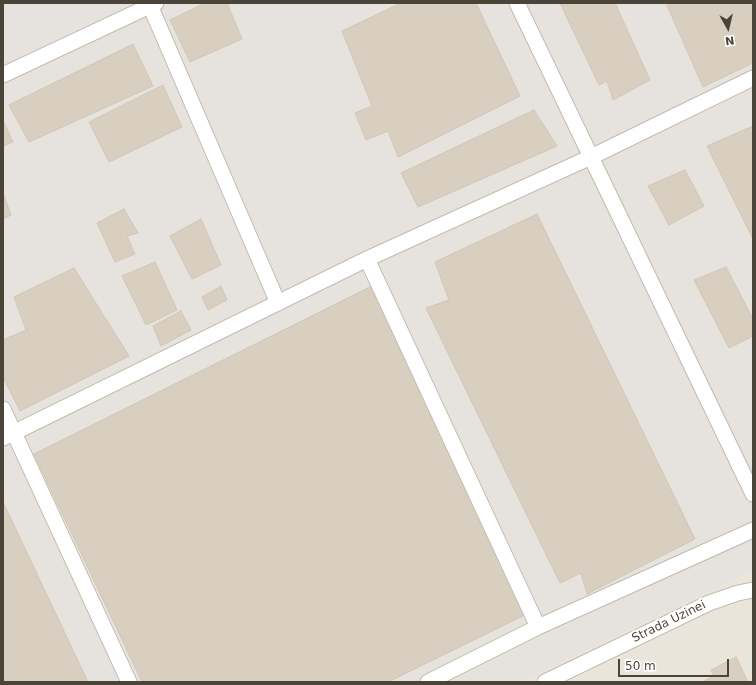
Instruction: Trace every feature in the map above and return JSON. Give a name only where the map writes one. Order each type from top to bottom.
[{"type":"street","points":[[517,3],[753,494]]},
{"type":"street","points":[[3,75],[152,4],[278,303]]},
{"type":"street","points":[[9,435],[367,259],[591,157],[753,78]]},
{"type":"street","points":[[367,259],[538,627]]},
{"type":"street","points":[[3,409],[9,435],[130,682]]},
{"type":"street","points":[[428,682],[454,676],[538,627],[753,530]]},
{"type":"street","name":"Strada Uzinei","points":[[545,682],[709,603],[738,593],[753,590]]},
{"type":"shaded area","points":[[3,3],[753,3],[753,571],[521,682],[3,682]]},
{"type":"shaded area","points":[[753,571],[753,682],[521,682]]},
{"type":"building","points":[[205,3],[227,3],[242,39],[190,62],[170,20]]},
{"type":"building","points":[[401,3],[476,3],[520,96],[398,157],[388,131],[366,140],[355,113],[372,106],[342,31]]},
{"type":"building","points":[[560,3],[615,3],[650,80],[613,100],[607,81],[599,85]]},
{"type":"building","points":[[666,3],[753,3],[753,63],[703,87]]},
{"type":"building","points":[[133,44],[153,86],[29,142],[9,105]]},
{"type":"building","points":[[163,85],[182,127],[109,162],[89,122]]},
{"type":"building","points":[[534,110],[557,146],[418,207],[401,173]]},
{"type":"building","points":[[3,121],[13,142],[3,146]]},
{"type":"building","points":[[753,126],[753,239],[707,146]]},
{"type":"building","points":[[685,170],[704,206],[669,225],[648,186]]},
{"type":"building","points":[[4,196],[11,215],[3,219],[3,197]]},
{"type":"building","points":[[124,209],[138,233],[127,236],[135,254],[115,262],[97,223]]},
{"type":"building","points":[[537,214],[695,539],[587,594],[581,573],[560,583],[426,308],[449,300],[435,262]]},
{"type":"building","points":[[201,219],[221,265],[192,279],[170,236]]},
{"type":"building","points":[[155,262],[177,310],[146,325],[122,276]]},
{"type":"building","points":[[726,267],[753,319],[753,336],[729,348],[694,280]]},
{"type":"building","points":[[74,268],[129,356],[20,411],[3,377],[3,340],[26,330],[14,297]]},
{"type":"building","points":[[378,283],[531,612],[388,682],[142,682],[34,454]]},
{"type":"building","points":[[221,286],[227,300],[208,310],[202,297]]},
{"type":"building","points":[[181,311],[191,330],[161,346],[153,326]]},
{"type":"building","points":[[3,502],[88,682],[3,682]]},
{"type":"building","points":[[736,657],[748,682],[702,682],[714,676],[711,670]]}]
